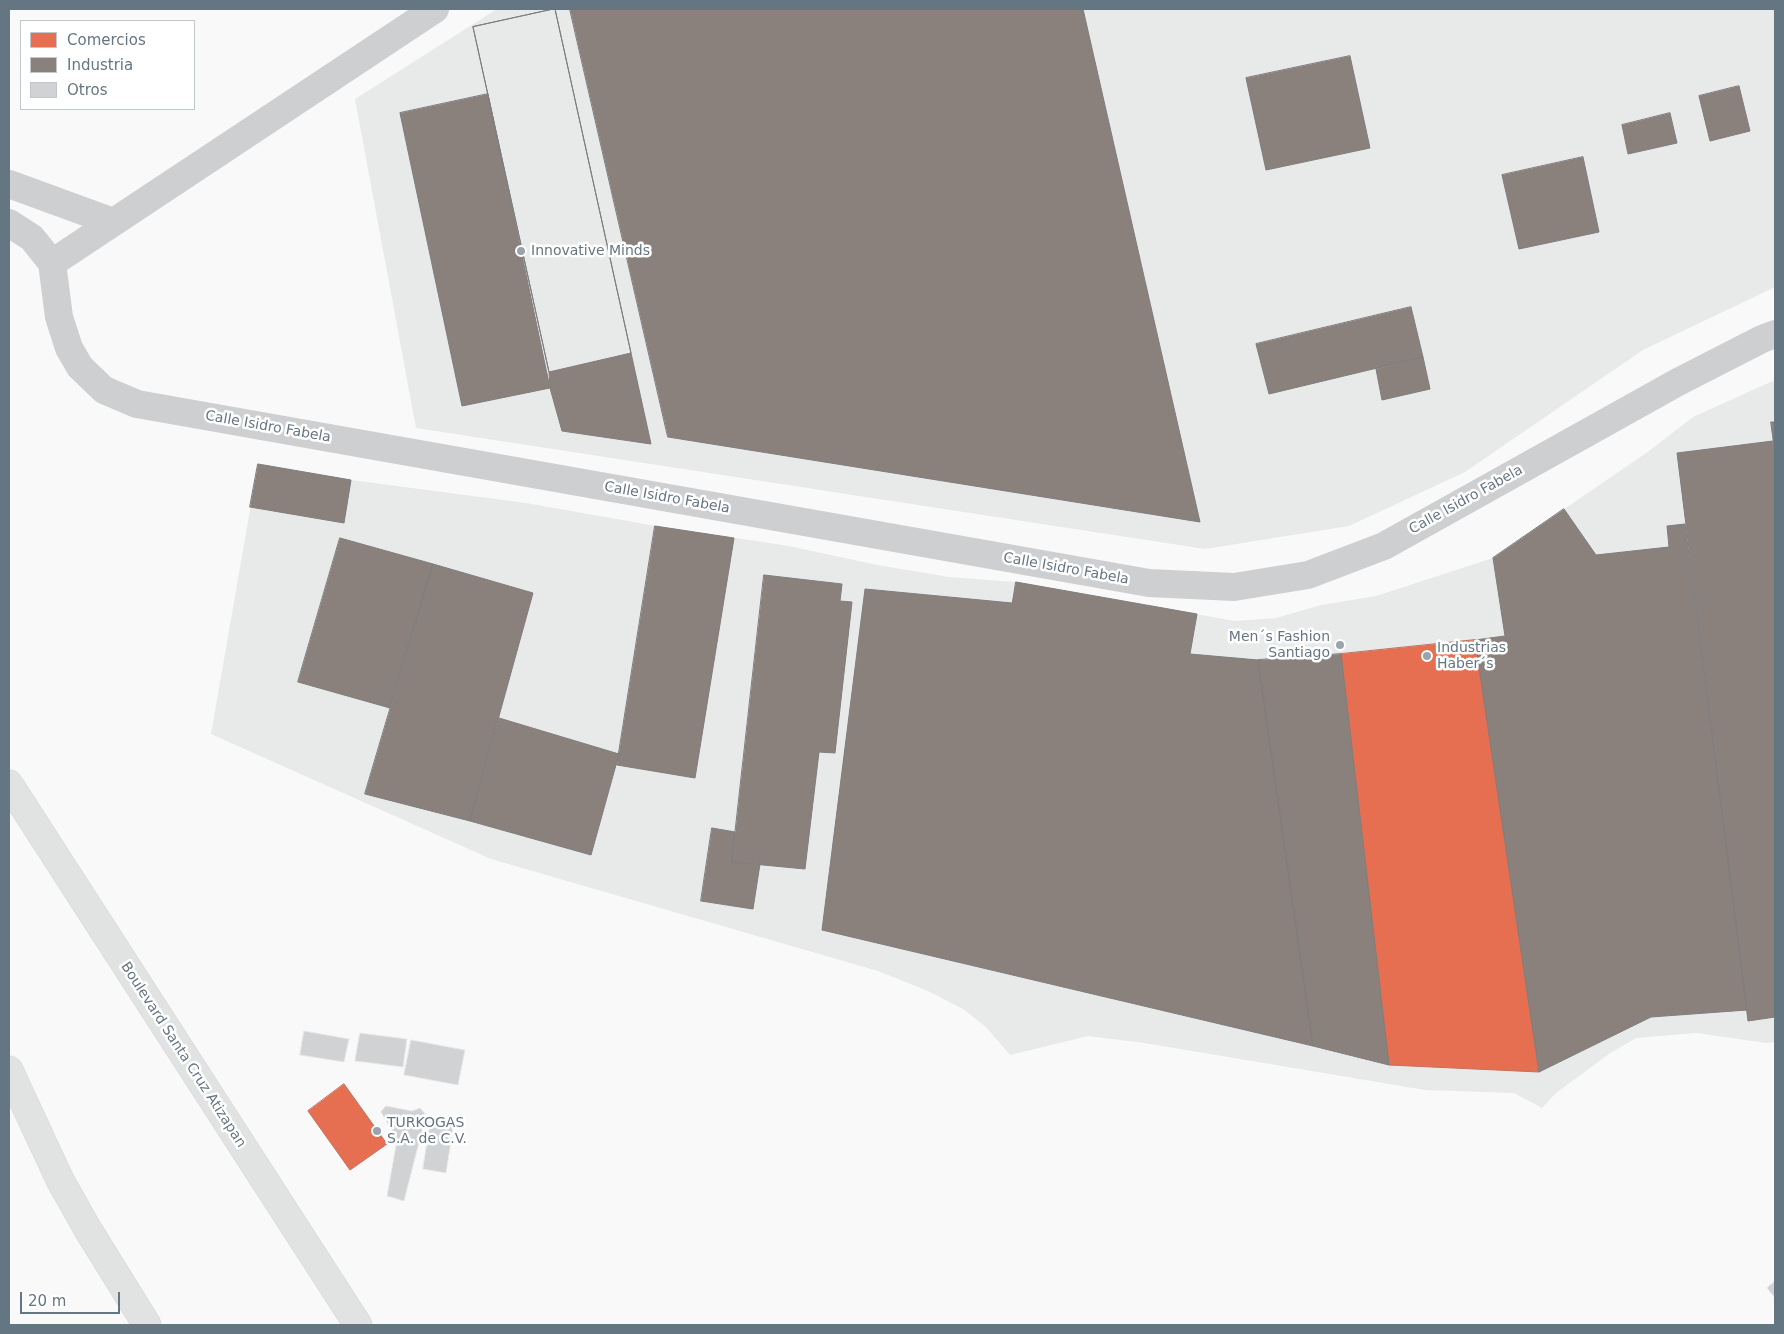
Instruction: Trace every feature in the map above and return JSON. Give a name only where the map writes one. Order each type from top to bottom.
[{"type":"main road","name":"Boulevard Santa Cruz Atizapan","points":[[9,784],[358,1325]]},
{"type":"main road","points":[[9,1070],[60,1180],[87,1228],[147,1325]]},
{"type":"street","points":[[9,223],[32,238],[52,263],[435,9]]},
{"type":"street","points":[[9,184],[113,222]]},
{"type":"street","name":"Calle Isidro Fabela","points":[[52,263],[60,317],[70,348],[80,367],[104,390],[137,404],[1149,583],[1225,587],[1308,575],[1384,546],[1678,382],[1775,334]]},
{"type":"shaded area","points":[[497,9],[1775,9],[1775,287],[1643,350],[1465,472],[1349,526],[1205,549],[416,428],[355,99]]},
{"type":"shaded area","points":[[1775,380],[1775,1042],[1766,1043],[1696,1033],[1636,1038],[1609,1054],[1556,1093],[1542,1108],[1514,1093],[1425,1090],[1144,1043],[1088,1036],[1010,1055],[986,1027],[963,1009],[928,991],[878,971],[491,859],[211,734],[258,464],[351,480],[526,503],[656,526],[789,546],[877,565],[949,577],[1016,582],[1235,621],[1276,618],[1321,605],[1376,596],[1493,558],[1649,451],[1693,417]]},
{"type":"building: Comercios","points":[[1475,640],[1539,1072],[1389,1065],[1341,654]]},
{"type":"building: Comercios","points":[[344,1084],[387,1144],[350,1170],[308,1111]]},
{"type":"building: Industria","points":[[555,9],[651,444],[562,431],[550,388],[549,372],[473,27]]},
{"type":"building: Industria","points":[[555,9],[631,353],[549,372],[473,27]]},
{"type":"building: Industria","points":[[570,9],[1083,9],[1200,522],[668,437]]},
{"type":"building: Industria","points":[[1350,56],[1370,148],[1266,170],[1246,78]]},
{"type":"building: Industria","points":[[1739,86],[1750,131],[1710,141],[1699,96]]},
{"type":"building: Industria","points":[[488,94],[550,388],[462,406],[400,113]]},
{"type":"building: Industria","points":[[1670,113],[1677,143],[1628,154],[1622,125]]},
{"type":"building: Industria","points":[[1583,157],[1599,232],[1519,249],[1502,175]]},
{"type":"building: Industria","points":[[1411,307],[1423,357],[1269,394],[1256,344]]},
{"type":"building: Industria","points":[[1423,357],[1430,389],[1382,400],[1376,369]]},
{"type":"building: Industria","points":[[1771,422],[1775,422],[1775,1017],[1748,1021],[1677,453],[1773,441]]},
{"type":"building: Industria","points":[[258,464],[351,480],[344,523],[250,507]]},
{"type":"building: Industria","points":[[1564,509],[1596,555],[1669,547],[1667,526],[1685,524],[1747,1010],[1651,1017],[1539,1072],[1475,640],[1505,636],[1493,558]]},
{"type":"building: Industria","points":[[655,526],[734,538],[695,778],[617,765]]},
{"type":"building: Industria","points":[[340,538],[433,564],[390,708],[298,682]]},
{"type":"building: Industria","points":[[433,564],[533,593],[470,821],[365,794]]},
{"type":"building: Industria","points":[[764,575],[842,584],[840,601],[852,602],[835,753],[819,752],[805,869],[732,862]]},
{"type":"building: Industria","points":[[1016,582],[1197,614],[1190,654],[1258,660],[1313,1046],[822,930],[865,589],[1012,603]]},
{"type":"building: Industria","points":[[1341,654],[1389,1065],[1313,1046],[1258,660]]},
{"type":"building: Industria","points":[[499,718],[619,754],[591,855],[470,821]]},
{"type":"building: Industria","points":[[712,828],[735,832],[732,862],[760,864],[753,909],[701,901]]},
{"type":"building: Otros","points":[[304,1031],[349,1039],[344,1062],[300,1055]]},
{"type":"building: Otros","points":[[360,1033],[407,1039],[403,1067],[355,1061]]},
{"type":"building: Otros","points":[[411,1040],[465,1050],[458,1085],[404,1075]]},
{"type":"building: Otros","points":[[386,1106],[412,1111],[420,1108],[426,1115],[404,1201],[387,1196],[397,1140],[381,1112]]},
{"type":"building: Otros","points":[[431,1118],[454,1122],[446,1173],[423,1169]]},
{"type":"building: Otros","points":[[1775,1281],[1775,1298],[1767,1288]]},
{"type":"place","name":"Innovative Minds","points":[[521,251]]},
{"type":"place","name":"Men´s Fashion Santiago","points":[[1340,645]]},
{"type":"place","name":"Industrias Haber´s","points":[[1427,656]]},
{"type":"place","name":"TURKOGAS S.A. de C.V.","points":[[377,1131]]}]
